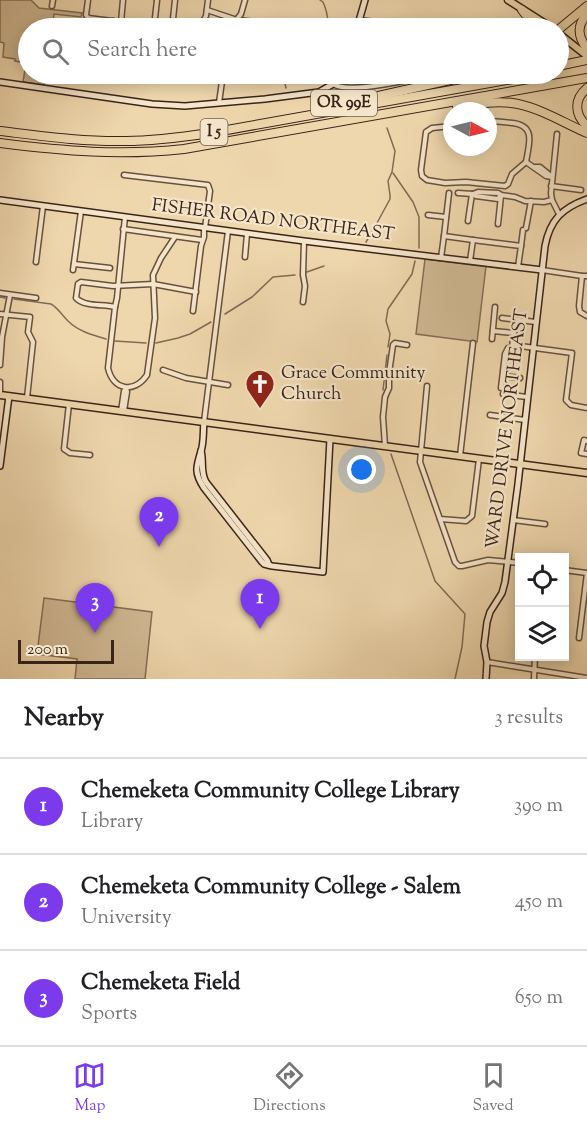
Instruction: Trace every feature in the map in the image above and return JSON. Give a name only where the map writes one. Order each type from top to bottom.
[{"type":"highway","points":[[569,22],[587,6]]},
{"type":"highway","points":[[522,10],[528,18]]},
{"type":"highway","points":[[585,50],[579,30],[587,14]]},
{"type":"highway","points":[[569,64],[587,58]]},
{"type":"highway","points":[[569,67],[587,65]]},
{"type":"highway","name":"I 5","points":[[569,81],[587,78]]},
{"type":"highway","name":"OR 99E","points":[[210,133],[431,84]]},
{"type":"highway","name":"I 5","points":[[425,94],[462,84]]},
{"type":"highway","name":"I 5","points":[[0,131],[71,139],[128,141],[169,138],[210,133],[483,84]]},
{"type":"highway","name":"I 5","points":[[0,143],[91,153],[167,151],[233,142],[554,84]]},
{"type":"highway","points":[[587,88],[580,95],[577,106],[579,117],[587,126]]},
{"type":"highway","points":[[411,110],[491,103],[516,104],[537,110],[587,133]]},
{"type":"main road","points":[[507,1],[535,18]]},
{"type":"main road","points":[[569,39],[585,50],[587,58]]},
{"type":"main road","points":[[0,395],[587,473]]},
{"type":"street","points":[[52,6],[53,0]]},
{"type":"street","points":[[88,0],[87,17],[94,18]]},
{"type":"street","points":[[121,18],[123,0]]},
{"type":"street","points":[[155,18],[157,0]]},
{"type":"street","points":[[172,18],[175,0]]},
{"type":"street","points":[[205,18],[208,0]]},
{"type":"street","points":[[238,18],[245,0]]},
{"type":"street","points":[[360,18],[364,0]]},
{"type":"street","points":[[207,10],[231,18]]},
{"type":"street","points":[[0,82],[162,105],[191,106],[311,93],[333,84],[341,88],[382,84]]},
{"type":"street","points":[[219,104],[222,84]]},
{"type":"street","points":[[443,127],[432,128],[426,132],[421,170],[424,178],[445,183],[466,182],[506,186],[512,174],[526,162],[529,141],[527,128],[520,124],[497,123]]},
{"type":"street","points":[[557,134],[551,186],[552,200],[560,214],[571,205],[587,199]]},
{"type":"street","points":[[526,162],[534,167],[540,167],[552,177]]},
{"type":"street","points":[[124,175],[208,185],[210,191],[193,311]]},
{"type":"street","points":[[551,186],[581,190]]},
{"type":"street","points":[[441,258],[449,193]]},
{"type":"street","points":[[458,193],[498,199],[501,195],[513,196],[525,201],[552,200]]},
{"type":"street","points":[[468,221],[472,194]]},
{"type":"street","points":[[498,224],[501,195]]},
{"type":"street","name":"FISHER ROAD NORTHEAST","points":[[0,200],[247,234],[542,270]]},
{"type":"street","points":[[518,267],[531,201]]},
{"type":"street","points":[[36,262],[43,206]]},
{"type":"street","points":[[73,270],[81,211]]},
{"type":"street","name":"WARD DRIVE NORTHEAST","points":[[486,679],[487,662],[484,646],[487,622],[504,587],[508,562],[547,236],[560,214]]},
{"type":"street","points":[[428,215],[446,217]]},
{"type":"street","points":[[125,217],[108,368],[115,382],[126,388],[140,383],[149,370],[155,318],[153,275],[175,237]]},
{"type":"street","points":[[123,229],[202,240]]},
{"type":"street","points":[[228,231],[201,451],[196,471],[200,482],[262,562],[269,565],[323,572],[330,439]]},
{"type":"street","points":[[245,257],[247,234]]},
{"type":"street","points":[[444,236],[521,246]]},
{"type":"street","points":[[470,261],[473,240]]},
{"type":"street","points":[[303,302],[304,241]]},
{"type":"street","points":[[74,264],[110,268]]},
{"type":"street","points":[[542,270],[585,276],[579,309],[587,316]]},
{"type":"street","points":[[115,307],[78,301],[76,298],[78,284],[81,282],[118,286],[153,284],[196,292]]},
{"type":"street","points":[[0,293],[36,298]]},
{"type":"street","points":[[0,365],[10,295]]},
{"type":"street","points":[[492,339],[495,307]]},
{"type":"street","points":[[0,314],[30,317],[28,332],[33,342],[27,399]]},
{"type":"street","points":[[502,318],[536,322]]},
{"type":"street","points":[[501,388],[506,357],[511,357],[513,350],[515,324]]},
{"type":"street","points":[[493,331],[514,333]]},
{"type":"street","points":[[385,446],[382,417],[389,388],[393,345],[395,343],[407,345]]},
{"type":"street","points":[[460,456],[473,343]]},
{"type":"street","points":[[512,346],[572,353],[566,396],[568,404],[587,408]]},
{"type":"street","points":[[163,369],[186,378],[228,385]]},
{"type":"street","points":[[503,376],[520,378]]},
{"type":"street","points":[[0,382],[0,395]]},
{"type":"street","points":[[427,386],[420,462],[455,562],[459,566],[485,561],[515,563]]},
{"type":"street","points":[[123,411],[126,388]]},
{"type":"street","points":[[502,394],[527,397]]},
{"type":"street","points":[[0,466],[9,396]]},
{"type":"street","points":[[69,404],[64,449],[70,453],[90,455]]},
{"type":"street","points":[[490,415],[525,420]]},
{"type":"street","points":[[587,441],[584,440],[581,453],[587,454]]},
{"type":"street","points":[[440,519],[463,521],[469,520],[472,516],[479,458]]},
{"type":"street","points":[[513,520],[545,524]]},
{"type":"street","points":[[569,571],[587,573],[579,638]]},
{"type":"street","points":[[534,679],[535,661]]},
{"type":"street","points":[[487,662],[583,678]]},
{"type":"shaded area","points":[[0,0],[31,0],[39,8],[82,13],[81,17],[54,14],[53,18],[18,18],[18,62],[3,57],[4,43],[0,42]]},
{"type":"shaded area","points":[[425,259],[486,266],[477,342],[416,334]]},
{"type":"shaded area","points":[[44,598],[152,612],[145,679],[75,679],[77,659],[37,654]]},
{"type":"waterway","points":[[320,0],[323,2],[328,18]]},
{"type":"waterway","points":[[285,84],[286,88]]},
{"type":"waterway","points":[[366,242],[390,199],[388,181],[392,172],[395,151],[387,128]]},
{"type":"waterway","points":[[393,173],[413,202],[419,217],[419,248]]},
{"type":"waterway","points":[[388,347],[390,334],[386,321],[388,309],[412,274],[415,261]]},
{"type":"waterway","points":[[304,273],[324,266]]},
{"type":"waterway","points":[[225,314],[252,297],[273,277],[295,275]]},
{"type":"waterway","points":[[0,297],[5,298]]},
{"type":"waterway","points":[[14,299],[51,304],[76,327],[106,339]]},
{"type":"waterway","points":[[156,343],[190,334],[211,322]]},
{"type":"waterway","points":[[115,341],[146,343]]},
{"type":"waterway","points":[[383,390],[387,355]]},
{"type":"waterway","points":[[391,454],[435,581],[465,614],[462,647],[455,679]]},
{"type":"place","name":"Grace Community Church","points":[[260,410]]},
{"type":"place","name":"Chemeketa Community College - Salem","points":[[159,547]]},
{"type":"place","name":"Chemeketa Community College Library","points":[[260,629]]},
{"type":"place","name":"Chemeketa Field","points":[[95,633]]}]
